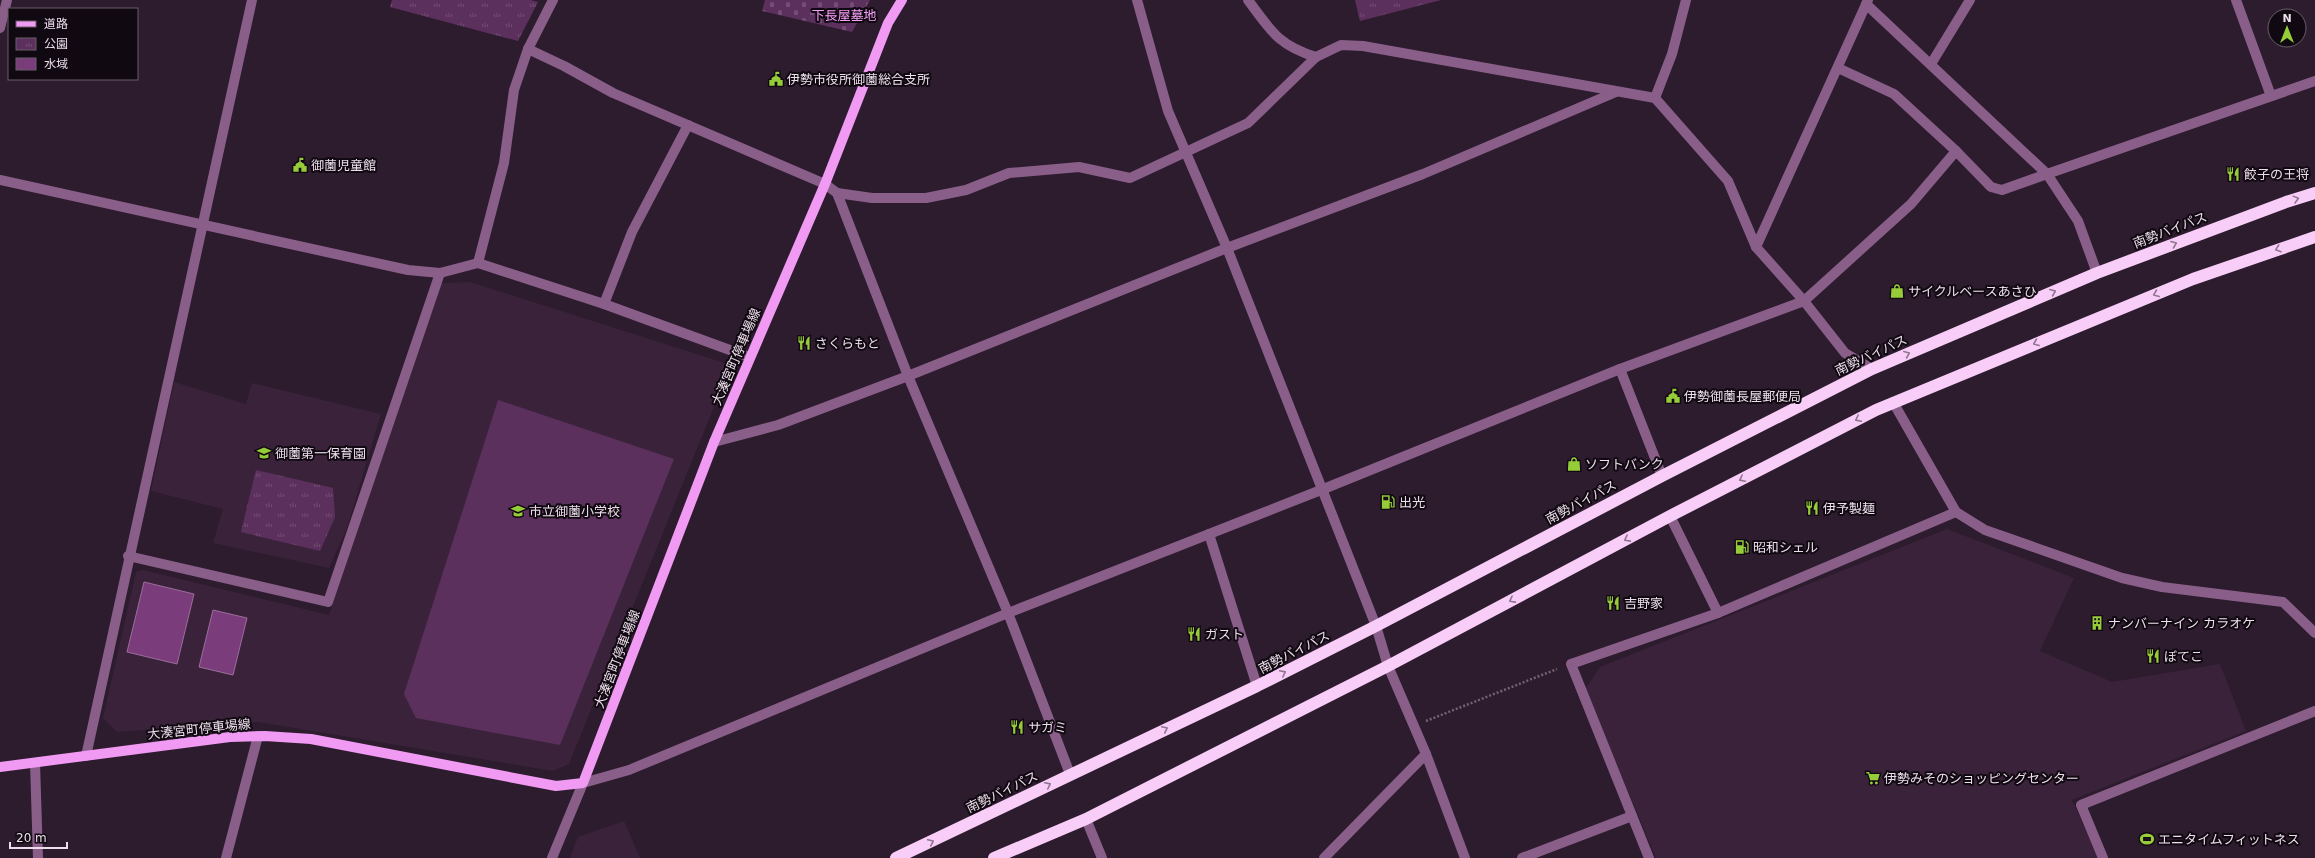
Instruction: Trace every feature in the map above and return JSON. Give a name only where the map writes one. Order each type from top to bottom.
[{"type":"highway","name":"南勢バイパス","points":[[896,858],[1257,686],[1872,369],[2097,273],[2286,202],[2315,193]]},
{"type":"highway","points":[[994,858],[1086,819],[1388,666],[1670,516],[1893,402],[2193,279],[2315,237]]},
{"type":"main road","name":"大湊宮町停車場線","points":[[0,767],[230,737],[258,736],[311,739],[556,786],[583,783],[714,442],[749,357],[825,184],[888,23],[902,0]]},
{"type":"street","points":[[0,28],[6,0]]},
{"type":"street","points":[[86,756],[128,556],[155,441],[201,226],[252,0]]},
{"type":"street","points":[[478,263],[504,163],[514,90],[528,49],[554,0]]},
{"type":"street","points":[[1137,0],[1168,111],[1227,248],[1321,490],[1376,626],[1388,666],[1426,754],[1465,858]]},
{"type":"street","points":[[1248,0],[1273,34],[1295,50],[1316,57]]},
{"type":"street","points":[[1655,98],[1672,54],[1686,0]]},
{"type":"street","points":[[1931,64],[1970,0]]},
{"type":"street","points":[[2236,0],[2271,96]]},
{"type":"street","points":[[1756,247],[1867,2],[2047,174],[2078,221],[2097,273]]},
{"type":"street","points":[[528,49],[564,66],[612,93],[825,184],[837,193],[872,198],[926,198],[966,190],[1009,173],[1078,167],[1130,178],[1248,123],[1316,57],[1341,45],[1363,46],[1655,98],[1728,182],[1756,247],[1804,301],[1845,353],[1872,369]]},
{"type":"street","points":[[1838,68],[1894,94],[1956,151],[1991,187],[2002,190],[2315,81]]},
{"type":"street","points":[[714,442],[778,425],[908,376],[1227,248],[1423,174],[1616,92]]},
{"type":"street","points":[[604,304],[632,232],[688,125]]},
{"type":"street","points":[[552,858],[583,783],[629,770],[1008,613],[1321,490],[1620,368],[1804,301],[1911,204],[1956,151]]},
{"type":"street","points":[[0,180],[201,226],[408,270],[440,273],[478,263],[604,304],[749,357]]},
{"type":"street","points":[[837,193],[908,376],[1008,613],[1070,774]]},
{"type":"street","points":[[128,556],[328,602],[440,273]]},
{"type":"street","points":[[1620,368],[1662,476]]},
{"type":"street","points":[[1893,402],[1956,512],[1985,530],[2122,578],[2162,587],[2283,602],[2315,632]]},
{"type":"street","points":[[1649,858],[1571,664],[1718,613],[1956,512]]},
{"type":"street","points":[[1670,516],[1718,613]]},
{"type":"street","points":[[1209,534],[1257,686]]},
{"type":"street","points":[[2103,858],[2081,805],[2315,711]]},
{"type":"street","points":[[226,858],[258,736]]},
{"type":"street","points":[[1324,858],[1426,754]]},
{"type":"street","points":[[35,763],[38,858]]},
{"type":"street","points":[[1522,858],[1632,816]]},
{"type":"street","points":[[1086,819],[1102,858]]},
{"type":"path","points":[[1413,726],[1571,664]]},
{"type":"shaded area","name":"市立御薗小学校","points":[[470,282],[731,365],[569,764],[553,771],[258,722],[117,732],[103,718],[136,572],[143,570],[329,615],[441,283]]},
{"type":"shaded area","name":"御薗第一保育園","points":[[174,382],[246,404],[252,383],[381,414],[347,528],[329,568],[213,543],[223,509],[151,491]]},
{"type":"shaded area","points":[[1947,529],[2074,578],[2040,651],[2112,682],[2220,664],[2246,731],[2072,800],[2098,858],[1656,858],[1585,689],[1600,667]]},
{"type":"shaded area","points":[[624,821],[640,858],[570,858],[578,837]]},
{"type":"green space","points":[[392,0],[531,0],[538,2],[518,41],[390,7]]},
{"type":"green space","name":"下長屋墓地","points":[[765,0],[870,0],[852,32],[762,11]]},
{"type":"green space","points":[[1355,0],[1441,0],[1360,21]]},
{"type":"green space","points":[[498,400],[674,459],[560,745],[416,718],[404,694]]},
{"type":"green space","points":[[256,470],[333,488],[335,517],[320,551],[241,532]]},
{"type":"water","points":[[144,582],[194,594],[177,664],[127,652]]},
{"type":"water","points":[[213,610],[247,618],[233,675],[199,667]]},
{"type":"place","name":"伊勢市役所御薗総合支所","points":[[776,79]]},
{"type":"place","name":"御薗児童館","points":[[300,165]]},
{"type":"place","name":"餃子の王将","points":[[2233,174]]},
{"type":"place","name":"サイクルベースあさひ","points":[[1897,291]]},
{"type":"place","name":"さくらもと","points":[[804,343]]},
{"type":"place","name":"伊勢御薗長屋郵便局","points":[[1673,396]]},
{"type":"place","name":"御薗第一保育園","points":[[264,453]]},
{"type":"place","name":"ソフトバンク","points":[[1574,464]]},
{"type":"place","name":"出光","points":[[1388,502]]},
{"type":"place","name":"伊予製麺","points":[[1812,508]]},
{"type":"place","name":"市立御薗小学校","points":[[518,511]]},
{"type":"place","name":"昭和シェル","points":[[1742,547]]},
{"type":"place","name":"吉野家","points":[[1613,603]]},
{"type":"place","name":"ナンバーナイン カラオケ","points":[[2097,623]]},
{"type":"place","name":"ガスト","points":[[1194,634]]},
{"type":"place","name":"ぼてこ","points":[[2153,656]]},
{"type":"place","name":"サガミ","points":[[1017,727]]},
{"type":"place","name":"伊勢みそのショッピングセンター","points":[[1873,778]]},
{"type":"place","name":"エニタイムフィットネス","points":[[2147,839]]}]
